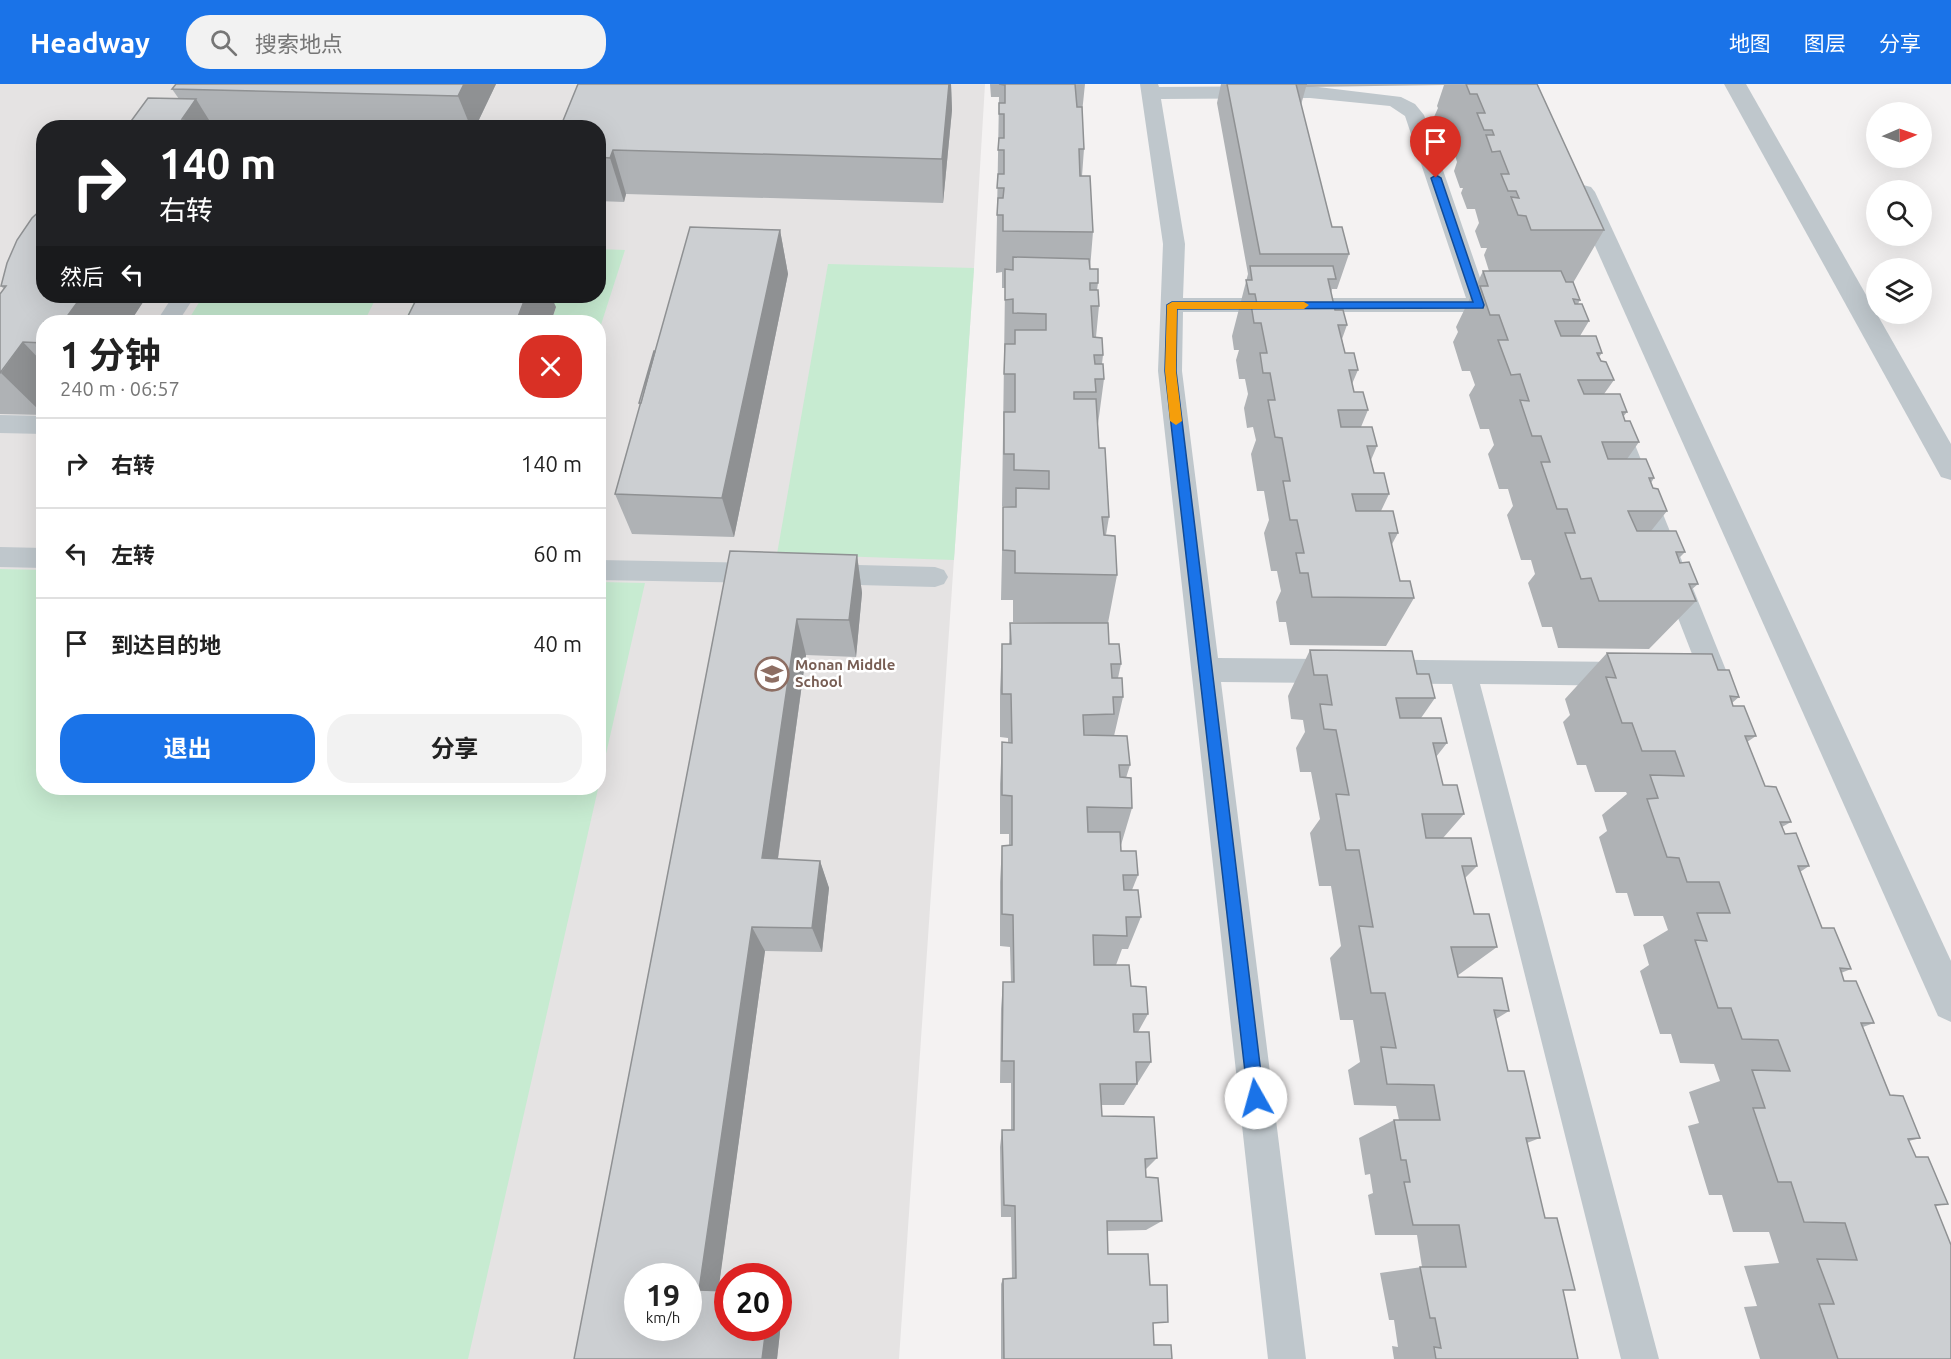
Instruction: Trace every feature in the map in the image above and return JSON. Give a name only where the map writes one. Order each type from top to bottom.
[{"type":"street","points":[[1735,84],[1951,469]]},
{"type":"street","points":[[1573,171],[1951,1003]]},
{"type":"lane","points":[[1287,1359],[1170,371],[1174,244],[1150,88],[1310,92],[1394,101],[1408,108],[1414,115],[1479,305]]},
{"type":"lane","points":[[1172,305],[1525,305]]},
{"type":"lane","points":[[1604,396],[1702,675],[1732,719]]},
{"type":"lane","points":[[0,424],[36,425]]},
{"type":"lane","points":[[0,557],[36,558]]},
{"type":"lane","points":[[606,570],[935,577]]},
{"type":"lane","points":[[1205,670],[1654,674]]},
{"type":"lane","points":[[1463,672],[1641,1359]]},
{"type":"shaded area","name":"Monan Middle School","points":[[0,84],[985,84],[899,1359],[0,1359]]},
{"type":"green space","points":[[606,249],[625,250],[604,315],[553,315],[556,307],[498,315],[408,315],[414,303],[606,303]]},
{"type":"green space","points":[[828,264],[974,268],[954,560],[777,554]]},
{"type":"green space","points":[[199,303],[374,303],[368,315],[191,315]]},
{"type":"green space","points":[[0,569],[36,570],[36,795],[597,795],[468,1359],[0,1359]]},
{"type":"green space","points":[[606,582],[645,583],[606,754]]},
{"type":"building","points":[[176,84],[464,84],[458,96],[172,89]]},
{"type":"building","points":[[578,84],[949,84],[942,159],[613,150],[610,158],[606,158],[606,120],[563,120]]},
{"type":"building","points":[[999,84],[1075,84],[1077,107],[1082,107],[1084,149],[1079,149],[1080,176],[1090,176],[1093,232],[1003,231],[1003,215],[997,215],[998,198],[1003,198],[1004,188],[997,188],[998,174],[1004,174],[1004,150],[998,150],[999,138],[1004,138],[1004,114],[999,114],[999,103],[1005,103],[1005,85]]},
{"type":"building","points":[[1227,84],[1296,84],[1332,227],[1342,227],[1349,254],[1260,254]]},
{"type":"building","points":[[1466,84],[1537,84],[1604,230],[1531,230],[1526,216],[1518,215],[1511,197],[1519,198],[1516,191],[1508,191],[1501,174],[1509,174],[1500,151],[1492,152],[1486,135],[1494,135],[1492,130],[1484,130],[1477,113],[1485,113],[1477,94],[1470,94]]},
{"type":"building","points":[[148,98],[196,99],[182,119],[204,120],[132,120]]},
{"type":"building","points":[[36,214],[36,303],[77,303],[68,315],[36,315],[36,343],[23,342],[0,373],[0,294],[6,286],[1,286],[7,263],[17,240]]},
{"type":"building","points":[[690,227],[780,230],[722,498],[615,494]]},
{"type":"building","points":[[1013,257],[1089,259],[1090,269],[1098,269],[1098,283],[1090,283],[1090,290],[1098,290],[1099,306],[1091,306],[1093,337],[1102,338],[1103,355],[1094,355],[1095,364],[1103,364],[1104,379],[1095,379],[1096,392],[1074,392],[1074,399],[1096,399],[1099,448],[1105,448],[1109,517],[1102,517],[1104,535],[1115,536],[1117,575],[1015,573],[1015,551],[1003,550],[1003,507],[1016,507],[1016,488],[1049,489],[1049,471],[1014,470],[1014,454],[1004,454],[1004,412],[1015,412],[1015,374],[1004,374],[1005,344],[1015,344],[1015,330],[1046,330],[1046,314],[1013,313],[1013,299],[1005,300],[1005,269],[1013,270]]},
{"type":"building","points":[[1250,266],[1333,266],[1336,279],[1328,279],[1335,310],[1343,310],[1347,325],[1338,325],[1345,353],[1354,353],[1358,370],[1349,370],[1354,392],[1363,392],[1368,410],[1338,410],[1341,427],[1372,427],[1377,446],[1367,446],[1374,473],[1384,473],[1389,494],[1352,494],[1356,511],[1393,511],[1398,533],[1389,533],[1400,581],[1410,581],[1414,598],[1312,597],[1308,573],[1300,573],[1296,553],[1304,553],[1297,520],[1290,520],[1283,481],[1290,481],[1282,438],[1275,437],[1268,400],[1275,400],[1270,373],[1263,373],[1260,353],[1267,353],[1261,323],[1254,323],[1251,304],[1257,304],[1255,294],[1249,294],[1246,280],[1252,280]]},
{"type":"building","points":[[1483,271],[1561,271],[1566,282],[1573,282],[1580,300],[1573,299],[1575,304],[1582,304],[1589,321],[1555,321],[1561,336],[1596,336],[1602,353],[1597,353],[1601,361],[1606,362],[1614,380],[1578,380],[1584,394],[1620,394],[1627,412],[1622,412],[1625,421],[1630,421],[1639,442],[1602,442],[1608,459],[1646,459],[1654,478],[1649,478],[1653,488],[1658,489],[1667,511],[1628,511],[1637,531],[1676,531],[1685,552],[1676,552],[1680,563],[1689,562],[1698,584],[1689,584],[1696,601],[1599,601],[1591,578],[1581,579],[1565,533],[1575,533],[1567,509],[1557,509],[1541,462],[1550,462],[1541,436],[1532,436],[1520,400],[1529,401],[1520,374],[1511,375],[1498,340],[1508,340],[1499,315],[1490,315],[1480,286],[1488,286]]},
{"type":"building","points":[[414,303],[523,303],[519,315],[408,315]]},
{"type":"building","points":[[654,351],[641,403],[639,403]]},
{"type":"building","points":[[730,551],[857,555],[849,620],[797,619],[762,858],[820,861],[812,928],[752,927],[702,1269],[702,1263],[624,1263],[624,1341],[702,1341],[702,1290],[714,1291],[714,1341],[764,1341],[762,1359],[574,1359]]},
{"type":"building","points":[[1010,623],[1108,623],[1109,644],[1119,644],[1121,664],[1111,664],[1112,678],[1122,678],[1123,697],[1113,697],[1114,714],[1083,715],[1084,735],[1127,736],[1130,765],[1119,765],[1120,777],[1131,778],[1132,808],[1087,807],[1088,832],[1120,832],[1121,851],[1136,851],[1138,875],[1123,875],[1124,890],[1138,890],[1141,917],[1126,917],[1127,936],[1093,935],[1094,965],[1129,965],[1131,986],[1146,987],[1148,1014],[1133,1014],[1134,1032],[1149,1032],[1151,1062],[1136,1062],[1137,1084],[1100,1084],[1102,1116],[1154,1117],[1157,1158],[1145,1159],[1146,1177],[1158,1178],[1162,1221],[1107,1221],[1108,1254],[1148,1254],[1150,1285],[1167,1285],[1168,1322],[1153,1323],[1154,1345],[1171,1345],[1172,1359],[1004,1359],[1003,1279],[1016,1278],[1015,1206],[1004,1205],[1002,1130],[1014,1130],[1014,1061],[1002,1061],[1003,982],[1014,982],[1013,915],[1002,914],[1002,846],[1012,845],[1012,796],[1002,795],[1002,742],[1012,743],[1011,694],[1002,694],[1002,644],[1011,644]]},
{"type":"building","points":[[1310,650],[1412,651],[1417,674],[1429,674],[1435,698],[1396,698],[1400,718],[1441,718],[1447,743],[1433,743],[1443,785],[1457,785],[1464,814],[1422,814],[1426,838],[1471,838],[1477,866],[1462,866],[1474,914],[1489,914],[1497,947],[1451,947],[1458,977],[1502,978],[1509,1011],[1494,1010],[1508,1071],[1524,1071],[1540,1138],[1526,1138],[1545,1218],[1557,1218],[1575,1290],[1563,1290],[1578,1359],[1436,1359],[1434,1347],[1441,1348],[1435,1318],[1430,1318],[1420,1267],[1466,1267],[1459,1225],[1413,1225],[1404,1182],[1410,1182],[1406,1160],[1401,1160],[1394,1120],[1440,1120],[1434,1085],[1387,1084],[1381,1047],[1396,1048],[1385,993],[1371,993],[1359,926],[1373,927],[1359,850],[1346,850],[1336,794],[1349,795],[1336,730],[1324,729],[1320,704],[1332,705],[1327,675],[1314,675]]},
{"type":"building","points":[[1607,653],[1712,654],[1718,670],[1729,670],[1739,697],[1730,696],[1733,706],[1744,706],[1756,736],[1745,736],[1765,786],[1776,787],[1791,822],[1780,822],[1785,834],[1796,833],[1809,866],[1798,866],[1822,928],[1834,928],[1851,969],[1840,968],[1844,981],[1856,981],[1874,1023],[1861,1023],[1890,1095],[1903,1096],[1920,1138],[1908,1139],[1916,1157],[1928,1157],[1948,1204],[1935,1205],[1951,1245],[1951,1359],[1838,1359],[1819,1304],[1834,1304],[1817,1259],[1857,1260],[1845,1223],[1804,1222],[1791,1182],[1778,1182],[1753,1108],[1765,1108],[1752,1070],[1790,1071],[1778,1040],[1742,1039],[1731,1008],[1718,1008],[1695,940],[1707,941],[1697,913],[1730,913],[1719,882],[1687,882],[1679,858],[1667,857],[1647,799],[1658,798],[1650,775],[1684,776],[1675,751],[1642,751],[1632,723],[1622,723],[1606,677],[1616,678]]},
{"type":"slow traffic","points":[[1176,421],[1170,371],[1172,305],[1304,305]]},
{"type":"place","name":"Monan Middle School","points":[[772,674]]},
{"type":"route","points":[[1256,1098],[1170,371],[1172,305],[1479,305],[1436,178]]}]
